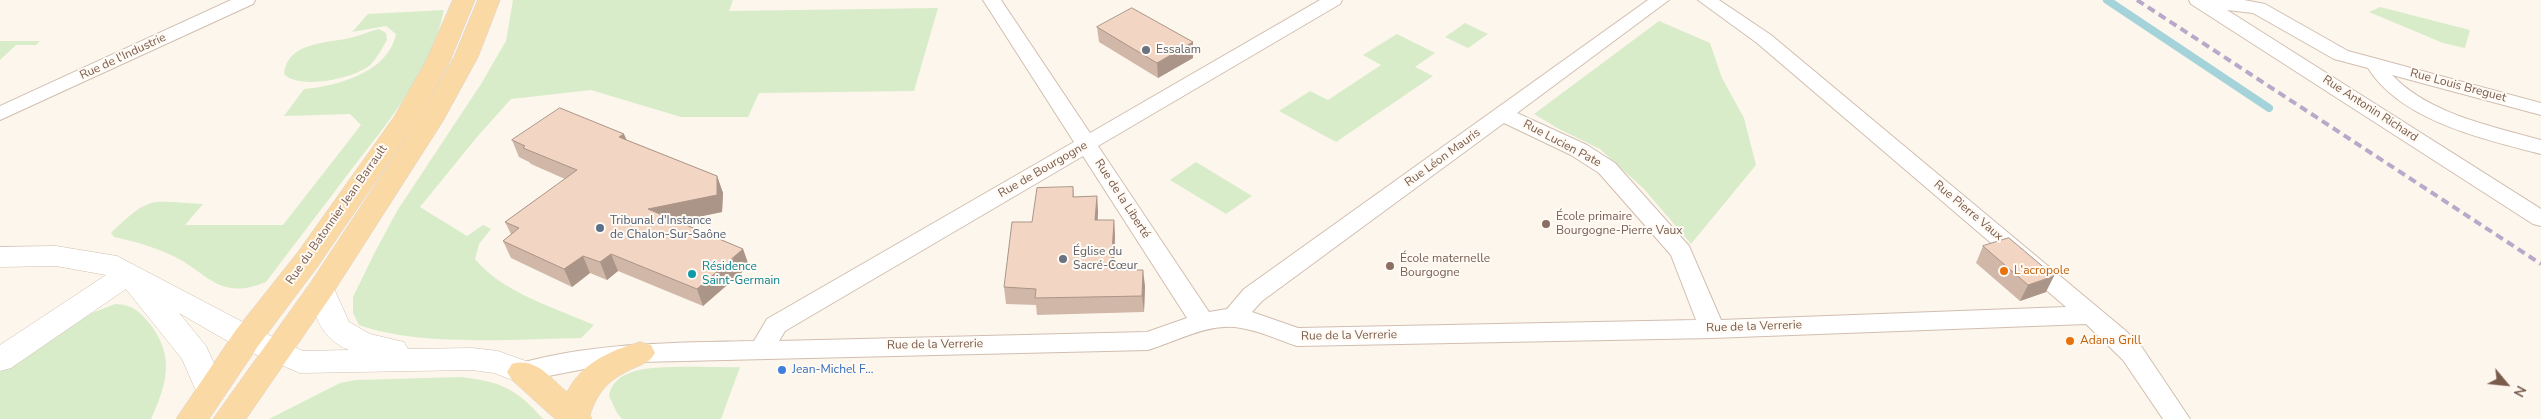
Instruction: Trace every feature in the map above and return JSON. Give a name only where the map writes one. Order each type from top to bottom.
[{"type":"main road","name":"Rue du Batonnier Jean Barrault","points":[[192,419],[248,338],[308,259],[406,118],[438,61],[464,0]]},
{"type":"main road","name":"Rue du Batonnier Jean Barrault","points":[[229,419],[321,289],[430,121],[466,57],[489,0]]},
{"type":"main road","points":[[575,418],[580,393],[586,383],[611,365],[640,353]]},
{"type":"main road","points":[[523,372],[575,418]]},
{"type":"street","name":"Rue de l'Industrie","points":[[0,114],[246,0]]},
{"type":"street","name":"Rue de la Liberté","points":[[992,0],[1203,323]]},
{"type":"street","name":"Rue de Bourgogne","points":[[762,349],[776,325],[1333,0]]},
{"type":"street","points":[[1707,0],[1764,40]]},
{"type":"street","points":[[1726,0],[1764,40]]},
{"type":"street","name":"Rue Léon Mauris","points":[[1233,318],[1253,295],[1660,1]]},
{"type":"street","name":"Rue Louis Breguet","points":[[2202,3],[2234,4],[2258,8],[2278,18],[2322,46],[2341,55],[2541,109]]},
{"type":"street","name":"Rue Antonin Richard","points":[[2202,3],[2541,219]]},
{"type":"street","name":"Rue Pierre Vaux","points":[[1764,40],[2092,315],[2132,353],[2177,419]]},
{"type":"street","name":"Rue Louis Breguet","points":[[2375,64],[2379,74],[2426,108],[2486,131],[2541,147]]},
{"type":"street","name":"Rue Lucien Pate","points":[[1504,115],[1579,150],[1607,168],[1681,252],[1712,329]]},
{"type":"street","points":[[0,257],[83,258],[107,263],[130,273],[248,338],[300,362],[472,359],[498,362],[523,372]]},
{"type":"street","points":[[0,360],[130,273]]},
{"type":"street","points":[[130,273],[195,354],[211,392]]},
{"type":"street","points":[[321,289],[333,322],[343,333],[362,343],[431,359]]},
{"type":"street","name":"Rue de la Verrerie","points":[[523,372],[640,353],[1148,341],[1203,323],[1233,318],[1264,324],[1297,337],[1712,329],[2092,315]]},
{"type":"green space","points":[[513,0],[733,0],[729,11],[938,8],[914,91],[759,93],[748,117],[681,117],[591,90],[511,99],[477,137],[420,207],[467,236],[483,225],[491,229],[479,244],[475,259],[487,271],[514,290],[594,325],[581,338],[468,340],[410,336],[383,332],[359,325],[353,313],[353,297],[397,211],[481,84],[506,41]]},
{"type":"green space","points":[[2380,7],[2470,30],[2465,48],[2443,43],[2369,12]]},
{"type":"green space","points":[[444,10],[438,32],[419,75],[394,114],[266,282],[249,287],[236,288],[224,286],[214,282],[169,254],[142,244],[114,237],[111,233],[137,210],[156,202],[203,204],[185,225],[283,225],[361,125],[350,114],[284,116],[304,89],[346,81],[372,68],[383,59],[391,47],[396,34],[386,26],[352,32],[368,14]]},
{"type":"green space","points":[[1659,21],[1710,43],[1722,78],[1744,118],[1756,165],[1691,244],[1644,189],[1600,149],[1559,129],[1534,114]]},
{"type":"green space","points":[[1465,23],[1488,34],[1468,48],[1445,37]]},
{"type":"green space","points":[[379,29],[386,33],[387,40],[372,63],[361,71],[326,81],[313,82],[291,79],[284,74],[287,63],[300,50],[320,43],[354,37]]},
{"type":"green space","points":[[1397,34],[1435,53],[1415,67],[1433,76],[1336,142],[1279,111],[1310,91],[1328,100],[1381,65],[1363,55]]},
{"type":"green space","points":[[0,41],[40,41],[36,45],[16,45],[0,60]]},
{"type":"green space","points":[[1196,162],[1252,196],[1226,214],[1170,180]]},
{"type":"green space","points":[[115,304],[131,307],[139,312],[158,336],[163,348],[166,359],[166,371],[161,394],[151,419],[0,419],[0,372],[92,313]]},
{"type":"green space","points":[[669,367],[740,367],[721,419],[622,419],[609,396],[614,384],[620,378],[632,372]]},
{"type":"green space","points":[[461,377],[487,381],[507,388],[516,393],[543,419],[269,419],[340,383],[356,380]]},
{"type":"building","points":[[1132,8],[1193,42],[1157,63],[1097,27]]},
{"type":"building","points":[[560,108],[624,134],[619,137],[717,176],[717,195],[648,209],[743,249],[697,289],[611,254],[600,262],[583,256],[564,269],[503,241],[519,228],[505,222],[577,170],[523,148],[525,146],[512,140]]},
{"type":"building","name":"Église du Sacré-Cœur","points":[[1073,187],[1073,197],[1097,196],[1095,220],[1114,220],[1111,270],[1143,270],[1142,296],[1035,298],[1036,289],[1004,287],[1012,222],[1032,222],[1037,188]]},
{"type":"building","points":[[2009,238],[2054,276],[2028,285],[1983,246]]},
{"type":"waterway","points":[[2107,0],[2269,108]]},
{"type":"railway","points":[[2137,0],[2541,264]]},
{"type":"place","name":"Essalam","points":[[1146,50]]},
{"type":"place","name":"École primaire Bourgogne-Pierre Vaux","points":[[1546,224]]},
{"type":"place","name":"Tribunal d'Instance de Chalon-Sur-Saône","points":[[600,228]]},
{"type":"place","name":"Église du Sacré-Cœur","points":[[1063,259]]},
{"type":"place","name":"École maternelle Bourgogne","points":[[1390,266]]},
{"type":"place","name":"L'acropole","points":[[2004,271]]},
{"type":"place","name":"Résidence Saint-Germain","points":[[692,274]]},
{"type":"place","name":"Adana Grill","points":[[2070,341]]},
{"type":"place","name":"Jean-Michel F...","points":[[782,370]]}]
